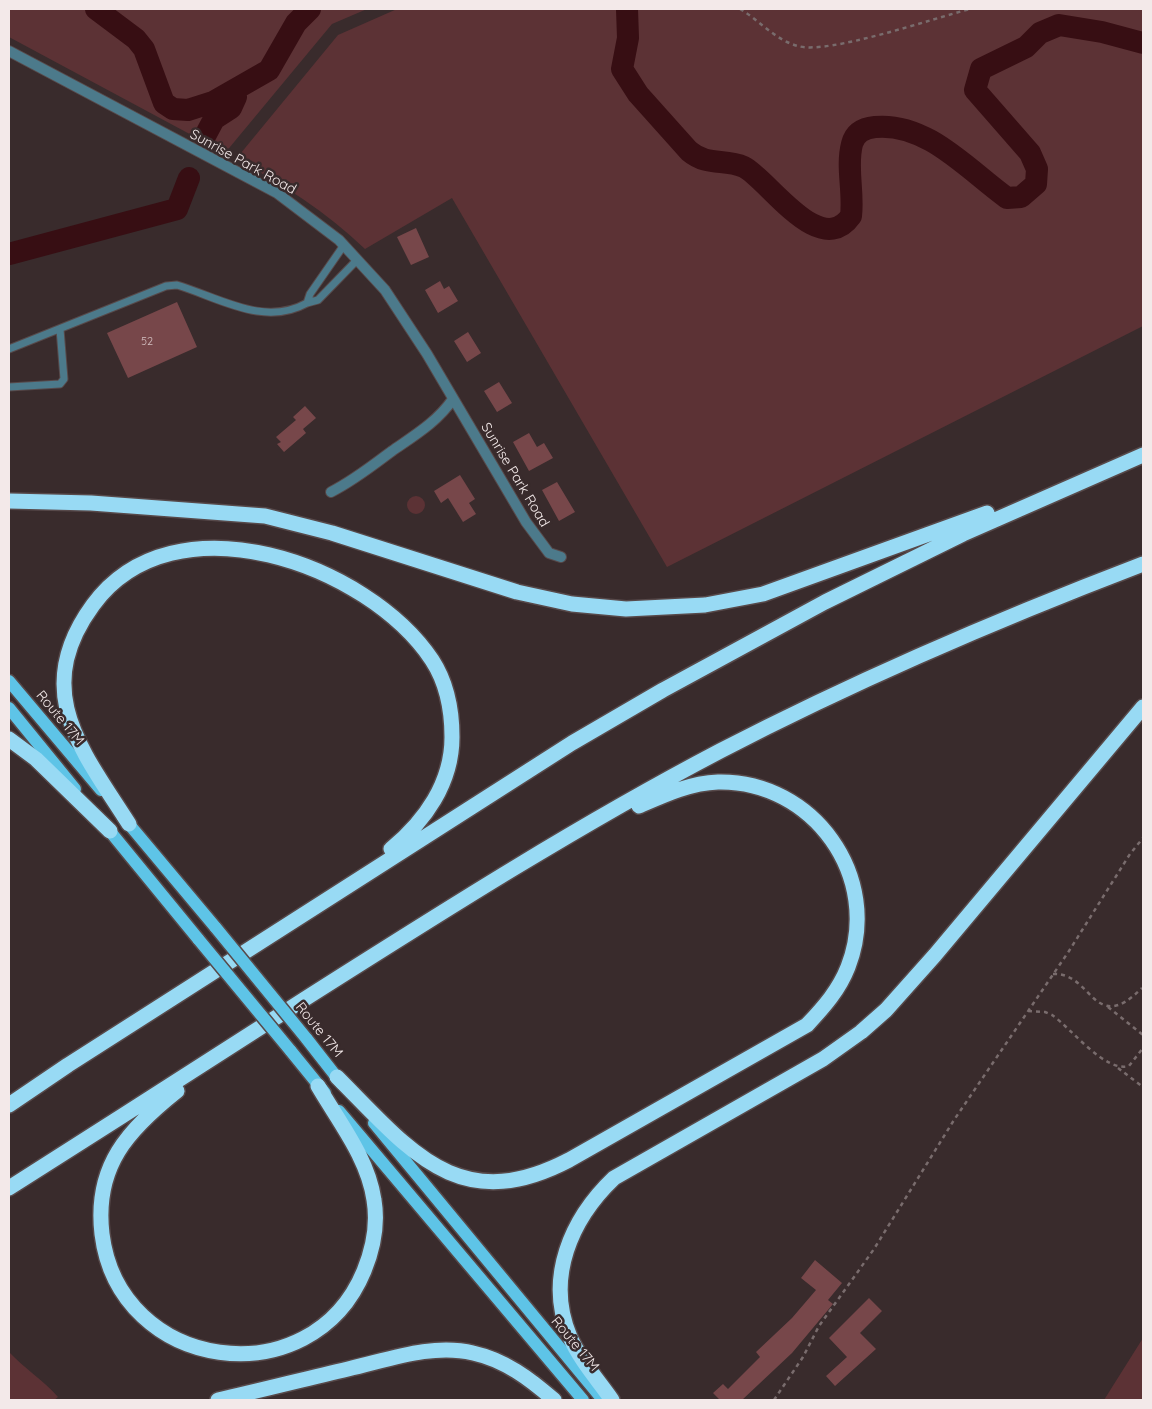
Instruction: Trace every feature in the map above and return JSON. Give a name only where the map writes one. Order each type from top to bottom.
[{"type":"highway","points":[[9,1105],[572,743],[754,639],[964,534],[1143,454]]},
{"type":"highway","points":[[9,501],[100,504],[265,516],[332,533],[545,599],[600,608],[657,609],[736,600],[784,588],[1095,475]]},
{"type":"highway","points":[[129,824],[77,742],[67,709],[65,671],[69,652],[85,615],[117,580],[148,561],[170,554],[191,550],[239,550],[266,554],[299,564],[339,580],[382,607],[401,624],[432,661],[446,692],[450,710],[452,748],[444,780],[434,801],[421,821],[405,837],[338,893]]},
{"type":"highway","points":[[9,1188],[236,1043],[555,844],[719,752],[827,698],[952,640],[1143,564]]},
{"type":"highway","points":[[612,1400],[578,1352],[564,1318],[562,1299],[564,1260],[569,1242],[587,1207],[614,1178],[823,1059],[861,1032],[886,1010],[936,955],[1143,707]]},
{"type":"highway","points":[[9,739],[36,759],[110,831]]},
{"type":"highway","points":[[337,1077],[409,1149],[433,1165],[466,1178],[486,1182],[529,1178],[569,1160],[790,1036],[807,1025],[824,1007],[844,976],[852,956],[857,930],[857,905],[849,871],[841,853],[828,833],[812,816],[781,795],[761,787],[740,783],[717,782],[693,785],[671,792],[555,844]]},
{"type":"highway","points":[[236,1043],[149,1113],[134,1128],[121,1145],[112,1163],[102,1200],[101,1222],[103,1241],[108,1262],[116,1281],[138,1312],[151,1324],[182,1343],[202,1350],[244,1354],[286,1345],[322,1326],[337,1312],[360,1280],[373,1241],[374,1201],[362,1160],[318,1086]]},
{"type":"highway","points":[[218,1400],[398,1357],[448,1350],[471,1352],[494,1359],[515,1369],[554,1400]]},
{"type":"main road","name":"Route 17M","points":[[9,681],[216,928],[603,1400]]},
{"type":"main road","points":[[9,708],[318,1086],[583,1400]]},
{"type":"street","name":"Sunrise Park Road","points":[[9,51],[277,193],[344,245],[385,290],[406,320],[526,522],[549,553],[561,557]]},
{"type":"street","points":[[331,492],[348,484],[425,429],[443,413],[453,398]]},
{"type":"lane","points":[[308,303],[310,294],[344,245]]},
{"type":"lane","points":[[9,348],[166,286],[177,285],[247,310],[268,313],[294,310],[318,300],[358,259]]},
{"type":"lane","points":[[9,387],[60,384],[64,378],[60,328]]},
{"type":"path","points":[[740,9],[790,43],[807,48],[825,47],[868,37],[970,9]]},
{"type":"path","points":[[774,1400],[803,1358],[820,1326],[874,1249],[954,1120],[1053,974],[1130,854],[1143,838]]},
{"type":"path","points":[[1053,974],[1068,975],[1090,996],[1107,1006],[1143,1035]]},
{"type":"path","points":[[1107,1006],[1120,1005],[1142,988]]},
{"type":"path","points":[[1027,1012],[1045,1012],[1052,1015],[1102,1058],[1143,1087]]},
{"type":"path","points":[[1117,1067],[1129,1066],[1143,1048]]},
{"type":"shaded area","points":[[9,9],[367,9],[332,24],[225,153],[9,37]]},
{"type":"shaded area","points":[[397,9],[1143,9],[1143,326],[667,567],[452,198],[365,249],[304,200],[236,159],[338,35]]},
{"type":"shaded area","points":[[416,496],[422,499],[425,505],[422,511],[416,514],[410,511],[407,505],[410,499]]},
{"type":"shaded area","points":[[1143,1338],[1143,1400],[1104,1400]]},
{"type":"shaded area","points":[[9,1352],[58,1397],[54,1400],[9,1400]]},
{"type":"building","points":[[416,228],[429,257],[411,265],[397,237]]},
{"type":"building","points":[[440,281],[444,289],[449,286],[458,301],[438,313],[425,290]]},
{"type":"building","points":[[177,302],[197,347],[128,378],[107,333]]},
{"type":"building","points":[[468,332],[481,353],[467,362],[454,341]]},
{"type":"building","points":[[499,382],[512,403],[497,412],[484,391]]},
{"type":"building","points":[[305,406],[316,418],[303,429],[306,433],[284,452],[277,444],[281,442],[276,437],[296,420],[293,417]]},
{"type":"building","points":[[529,433],[537,447],[544,443],[553,458],[529,471],[513,442]]},
{"type":"building","points":[[460,475],[475,499],[469,503],[476,514],[463,522],[448,498],[441,503],[434,491]]},
{"type":"building","points":[[557,482],[575,512],[559,521],[542,490]]},
{"type":"building","points":[[815,1260],[842,1283],[828,1300],[833,1304],[792,1353],[742,1400],[720,1400],[713,1393],[723,1384],[728,1389],[760,1357],[756,1352],[792,1318],[816,1290],[801,1278]]},
{"type":"building","points":[[869,1298],[882,1311],[860,1333],[876,1349],[835,1386],[826,1376],[847,1357],[829,1338]]},
{"type":"waterway","points":[[96,9],[136,39],[144,49],[164,103],[173,109],[188,110],[213,102],[269,70],[296,23],[310,9]]},
{"type":"waterway","points":[[627,9],[628,38],[622,69],[638,94],[689,151],[709,161],[737,164],[744,167],[795,212],[810,223],[825,229],[838,227],[851,216],[850,153],[853,140],[855,136],[864,130],[875,127],[894,127],[912,132],[929,140],[946,150],[1007,198],[1021,197],[1036,184],[1037,169],[1030,153],[975,90],[981,69],[1026,47],[1040,33],[1059,25],[1102,32],[1143,43]]},
{"type":"waterway","points":[[205,136],[214,119],[231,108],[236,97]]},
{"type":"waterway","points":[[9,254],[177,209],[189,178]]}]
